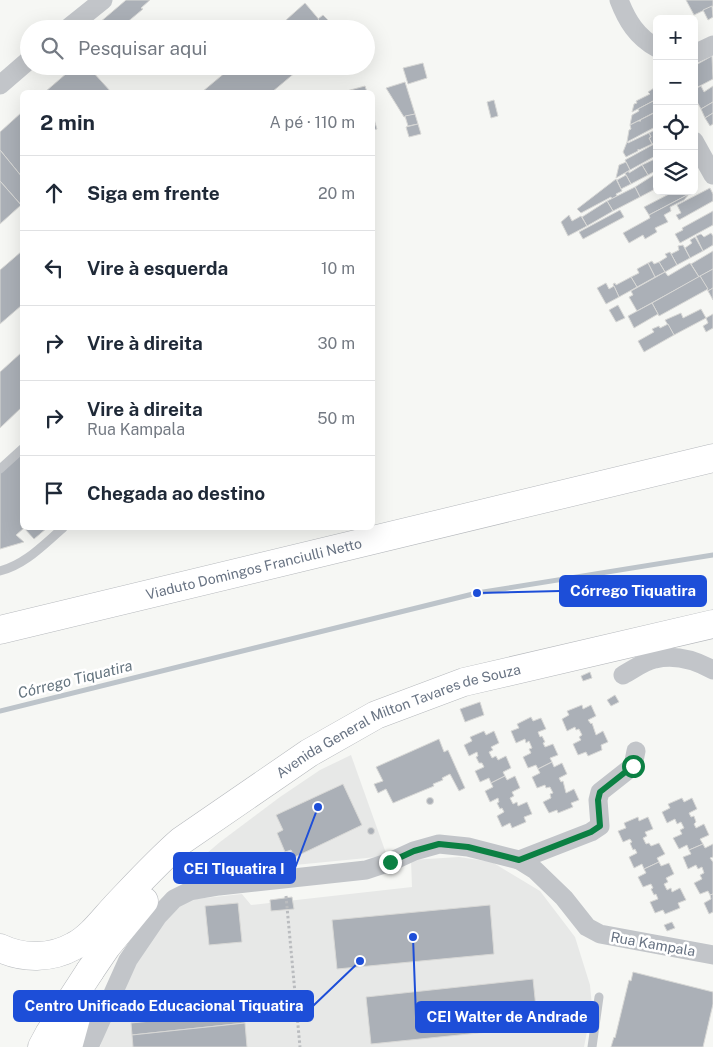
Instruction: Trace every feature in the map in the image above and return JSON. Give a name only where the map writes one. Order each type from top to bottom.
[{"type":"main road","name":"Viaduto Domingos Franciulli Netto","points":[[0,630],[713,458]]},
{"type":"main road","name":"Avenida General Milton Tavares de Souza","points":[[0,948],[31,957],[56,954],[75,946],[92,932],[164,856],[181,841],[309,754],[376,714],[464,682],[604,651],[713,624]]},
{"type":"main road","name":"Avenida General Milton Tavares de Souza","points":[[42,1047],[107,946],[208,824]]},
{"type":"main road","points":[[68,1047],[90,971]]},
{"type":"street","points":[[78,20],[103,0]]},
{"type":"street","points":[[619,0],[628,22],[644,41],[653,46]]},
{"type":"street","points":[[698,52],[713,45]]},
{"type":"street","points":[[0,84],[20,67]]},
{"type":"street","points":[[698,149],[713,175]]},
{"type":"street","points":[[622,675],[654,659],[670,658],[687,658],[713,670]]},
{"type":"street","points":[[519,860],[591,832],[600,826],[598,800],[600,792],[633,766],[636,751]]},
{"type":"street","name":"Rua Kampala","points":[[89,1047],[128,960],[158,916],[174,899],[190,892],[219,886],[366,870],[414,851],[439,844],[468,847],[519,860],[535,870],[564,898],[587,927],[600,934],[713,955]]},
{"type":"lane","points":[[0,469],[20,451]]},
{"type":"lane","points":[[0,571],[24,561],[61,530]]},
{"type":"lane","points":[[592,1047],[599,997]]},
{"type":"path","points":[[284,879],[300,1047]]},
{"type":"shaded area","points":[[351,755],[387,856],[184,876],[220,842],[280,797],[320,770]]},
{"type":"shaded area","points":[[459,857],[492,862],[540,891],[575,937],[590,985],[592,1006],[584,1047],[100,1047],[107,1025],[144,948],[178,906],[186,900],[242,894],[251,905],[412,887],[411,860]]},
{"type":"building","points":[[126,0],[150,0],[130,20],[103,20]]},
{"type":"building","points":[[686,0],[713,0],[713,6],[694,15]]},
{"type":"building","points":[[305,3],[319,20],[286,20]]},
{"type":"building","points":[[712,6],[713,17],[708,20],[703,10]]},
{"type":"building","points":[[323,15],[328,20],[319,20]]},
{"type":"building","points":[[712,56],[713,79],[698,87],[698,64]]},
{"type":"building","points":[[423,63],[427,78],[408,84],[403,68]]},
{"type":"building","points":[[65,75],[96,75],[109,90],[47,90]]},
{"type":"building","points":[[222,75],[292,75],[274,90],[204,90]]},
{"type":"building","points":[[405,82],[415,114],[404,117],[386,88]]},
{"type":"building","points":[[365,86],[366,90],[350,90]]},
{"type":"building","points":[[701,86],[704,92],[713,86],[713,102],[701,109],[698,104],[698,87]]},
{"type":"building","points":[[653,89],[653,101],[632,112],[634,104],[637,103],[636,101],[650,94],[648,92]]},
{"type":"building","points":[[494,100],[498,116],[491,118],[487,102]]},
{"type":"building","points":[[653,101],[653,113],[630,125],[632,115],[639,111],[638,109]]},
{"type":"building","points":[[713,102],[713,113],[705,118],[701,109]]},
{"type":"building","points":[[713,113],[713,124],[710,126],[705,118]]},
{"type":"building","points":[[20,114],[20,175],[0,150],[0,132]]},
{"type":"building","points":[[415,114],[418,124],[408,126],[405,116]]},
{"type":"building","points":[[653,114],[653,128],[627,142],[629,130],[631,129],[630,125]]},
{"type":"building","points":[[418,124],[421,134],[409,137],[406,127]]},
{"type":"building","points":[[653,131],[652,144],[649,138],[651,137],[649,133]]},
{"type":"building","points":[[649,133],[652,144],[638,149],[638,151],[626,157],[623,152],[627,142]]},
{"type":"building","points":[[653,145],[653,157],[630,170],[625,160]]},
{"type":"building","points":[[0,150],[20,175],[20,204],[0,181]]},
{"type":"building","points":[[653,160],[653,172],[648,175],[642,165]]},
{"type":"building","points":[[626,162],[630,170],[616,178],[619,165]]},
{"type":"building","points":[[642,165],[648,175],[631,184],[625,173],[629,171],[629,173]]},
{"type":"building","points":[[626,175],[631,184],[621,189],[617,180]]},
{"type":"building","points":[[653,176],[653,190],[640,197],[635,187]]},
{"type":"building","points":[[616,179],[622,191],[616,194],[617,196],[612,199],[611,197],[581,213],[577,209]]},
{"type":"building","points":[[0,181],[20,206],[0,224]]},
{"type":"building","points":[[635,187],[640,197],[613,211],[607,201]]},
{"type":"building","points":[[710,188],[713,194],[713,201],[679,220],[676,215],[681,213],[677,205]]},
{"type":"building","points":[[667,195],[687,195],[649,215],[644,207]]},
{"type":"building","points":[[688,195],[684,200],[670,207],[671,211],[664,215],[668,222],[655,228],[657,232],[645,239],[643,235],[629,243],[623,233],[650,218],[649,215]]},
{"type":"building","points":[[607,201],[613,211],[587,226],[582,217]]},
{"type":"building","points":[[620,210],[624,217],[583,239],[579,232]]},
{"type":"building","points":[[713,211],[713,225],[680,243],[675,234],[683,230],[682,228]]},
{"type":"building","points":[[569,215],[572,221],[581,216],[587,226],[568,236],[561,222]]},
{"type":"building","points":[[711,233],[713,245],[703,251],[696,236],[701,234],[704,237]]},
{"type":"building","points":[[695,237],[703,251],[690,258],[685,248],[692,243],[690,240]]},
{"type":"building","points":[[683,245],[690,258],[677,265],[671,254],[679,250],[678,246]]},
{"type":"building","points":[[713,251],[713,269],[699,277],[691,264]]},
{"type":"building","points":[[670,252],[677,265],[665,272],[659,262],[667,257],[665,254]]},
{"type":"building","points":[[20,253],[20,307],[0,324],[0,270]]},
{"type":"building","points":[[652,261],[654,264],[659,262],[665,272],[655,277],[648,263]]},
{"type":"building","points":[[648,263],[655,277],[637,287],[631,277],[639,273],[637,269]]},
{"type":"building","points":[[690,263],[699,277],[637,311],[629,297],[633,295],[631,291],[665,272],[668,276]]},
{"type":"building","points":[[713,269],[713,288],[708,291],[700,276]]},
{"type":"building","points":[[700,276],[708,289],[659,316],[652,303]]},
{"type":"building","points":[[631,277],[637,287],[619,297],[613,284],[615,283],[616,285]]},
{"type":"building","points":[[606,283],[609,289],[614,286],[619,297],[606,304],[597,288]]},
{"type":"building","points":[[713,288],[713,300],[708,291]]},
{"type":"building","points":[[652,303],[658,314],[634,328],[628,316]]},
{"type":"building","points":[[618,305],[625,318],[616,322],[609,310]]},
{"type":"building","points":[[701,309],[706,318],[674,335],[665,320],[681,313],[683,318]]},
{"type":"building","points":[[713,314],[713,328],[706,332],[703,326],[708,323],[706,318]]},
{"type":"building","points":[[668,324],[674,335],[644,352],[638,341],[654,332],[652,329]]},
{"type":"building","points":[[20,354],[20,409],[0,428],[0,372]]},
{"type":"building","points":[[20,455],[20,530],[22,530],[16,535],[24,542],[0,549],[0,473]]},
{"type":"building","points":[[26,530],[45,530],[34,539]]},
{"type":"building","points":[[590,672],[592,678],[583,681],[581,676]]},
{"type":"building","points":[[615,695],[619,702],[611,706],[607,700]]},
{"type":"building","points":[[480,702],[484,715],[465,722],[460,709]]},
{"type":"building","points":[[582,705],[583,709],[591,705],[596,716],[588,720],[592,723],[596,735],[603,731],[608,742],[601,745],[602,750],[588,756],[586,752],[578,755],[573,744],[581,740],[579,737],[582,735],[579,729],[576,730],[575,727],[567,731],[562,719],[569,715],[567,711]]},
{"type":"building","points":[[531,717],[533,721],[541,718],[546,729],[538,732],[540,737],[542,736],[545,742],[543,743],[545,747],[553,744],[558,755],[550,758],[552,762],[538,769],[536,765],[528,768],[523,757],[531,753],[529,749],[532,748],[529,741],[526,743],[525,739],[516,743],[511,731],[519,728],[517,724]]},
{"type":"building","points":[[484,731],[486,735],[494,731],[499,743],[491,747],[493,750],[489,752],[492,758],[496,756],[498,760],[506,756],[511,768],[503,772],[505,776],[491,783],[489,778],[480,782],[475,771],[484,767],[476,757],[478,756],[477,752],[469,756],[464,745],[472,741],[470,737]]},
{"type":"building","points":[[439,739],[444,752],[448,750],[465,788],[459,791],[450,774],[442,778],[443,780],[433,784],[434,786],[393,803],[386,789],[378,793],[374,784],[383,781],[376,767]]},
{"type":"building","points":[[552,762],[554,767],[562,763],[567,774],[559,778],[561,782],[563,781],[566,793],[574,789],[579,800],[571,803],[573,807],[558,813],[557,810],[549,813],[543,802],[551,798],[550,794],[553,793],[550,787],[546,788],[545,785],[537,788],[532,777],[540,773],[538,769]]},
{"type":"building","points":[[505,776],[507,780],[515,776],[520,788],[512,792],[514,796],[510,798],[513,804],[517,802],[518,806],[527,802],[532,814],[524,817],[526,822],[512,828],[510,823],[502,827],[497,816],[504,812],[497,803],[499,802],[498,798],[490,802],[485,791],[493,787],[491,783]]},
{"type":"building","points":[[343,784],[362,825],[295,857],[291,850],[285,852],[277,833],[283,830],[276,815]]},
{"type":"building","points":[[430,798],[433,801],[430,804],[427,801]]},
{"type":"building","points":[[682,798],[684,802],[692,798],[697,809],[689,813],[691,817],[694,816],[696,822],[694,824],[696,828],[704,824],[709,835],[700,839],[703,844],[689,850],[687,845],[679,849],[673,838],[682,834],[680,830],[684,828],[681,822],[677,824],[675,819],[667,823],[662,812],[670,808],[668,804]]},
{"type":"building","points":[[638,817],[639,821],[648,817],[653,829],[645,832],[647,836],[643,838],[646,844],[649,843],[651,846],[659,843],[665,854],[657,858],[659,862],[644,869],[642,864],[634,868],[629,857],[637,853],[635,849],[633,850],[630,839],[623,842],[618,831],[626,828],[624,823]]},
{"type":"building","points":[[371,828],[374,831],[371,834],[368,831]]},
{"type":"building","points":[[703,844],[705,848],[713,844],[713,857],[710,858],[713,862],[713,894],[710,895],[708,891],[700,894],[694,883],[702,879],[700,875],[704,873],[702,867],[698,869],[696,865],[688,869],[683,857],[691,854],[689,850]]},
{"type":"building","points":[[659,862],[661,866],[669,863],[674,874],[666,878],[668,882],[664,884],[667,890],[671,888],[672,892],[680,888],[686,900],[678,903],[680,908],[665,914],[663,910],[655,913],[650,902],[658,899],[656,894],[654,895],[651,889],[653,888],[651,884],[643,887],[638,877],[646,873],[644,869]]},
{"type":"building","points":[[713,894],[713,912],[709,914],[704,903],[711,899],[710,895]]},
{"type":"building","points":[[292,897],[294,909],[271,911],[270,900]]},
{"type":"building","points":[[238,903],[242,942],[209,945],[205,906]]},
{"type":"building","points":[[490,905],[494,954],[337,969],[332,920]]},
{"type":"building","points":[[672,922],[675,928],[667,931],[664,925]]},
{"type":"building","points":[[633,972],[713,992],[713,1004],[703,1047],[611,1047],[615,1038],[629,980],[631,981]]},
{"type":"building","points":[[533,979],[538,1027],[371,1044],[366,997]]},
{"type":"building","points":[[243,1012],[245,1023],[132,1035],[131,1023]]},
{"type":"building","points":[[245,1023],[247,1047],[133,1047],[132,1035]]},
{"type":"waterway","name":"Córrego Tiquatira","points":[[0,711],[477,593],[713,555]]},
{"type":"place","name":"Córrego Tiquatira","points":[[477,593]]},
{"type":"place","name":"CEI TIquatira I","points":[[318,807]]},
{"type":"place","name":"CEI Walter de Andrade","points":[[413,937]]},
{"type":"place","name":"Centro Unificado Educacional Tiquatira","points":[[360,961]]},
{"type":"route","points":[[390,862],[414,851],[439,844],[468,847],[519,860],[591,832],[600,826],[598,800],[600,792],[633,766]]}]
